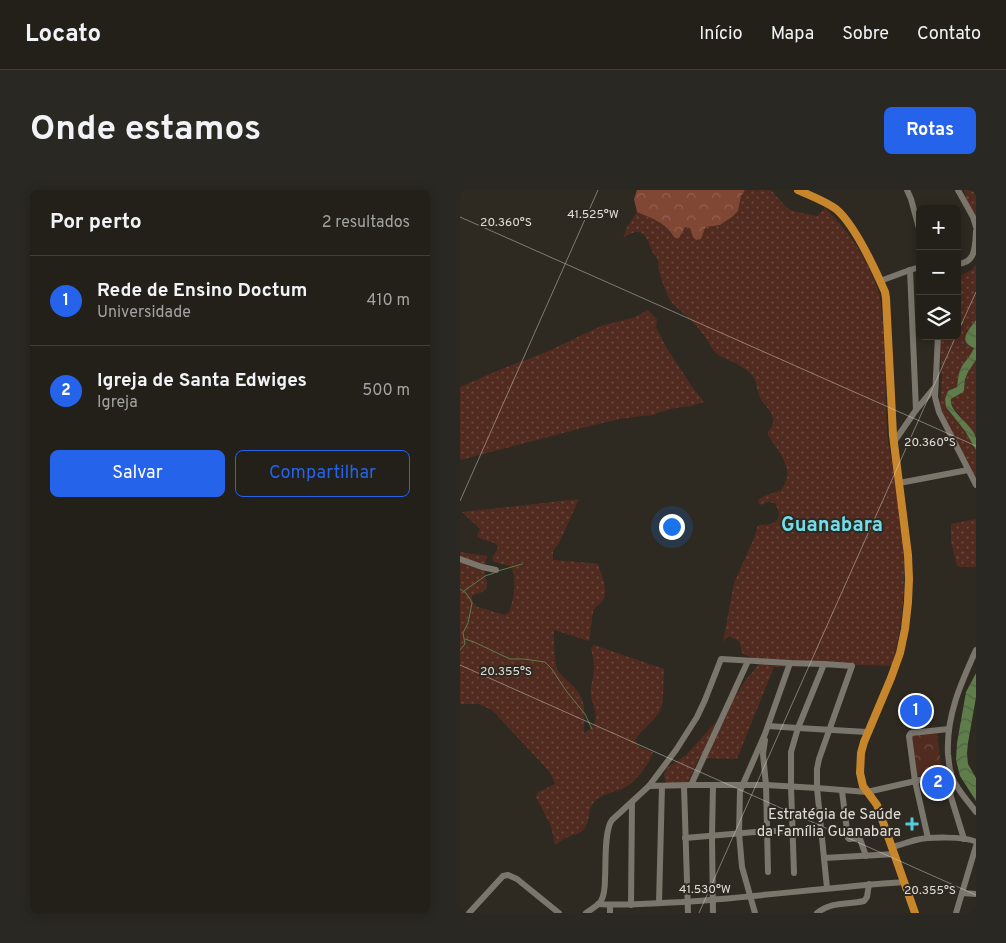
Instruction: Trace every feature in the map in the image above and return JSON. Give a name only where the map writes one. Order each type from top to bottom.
[{"type":"main road","points":[[798,190],[829,205],[840,213],[850,226],[885,292],[888,311],[894,442],[908,555],[908,602],[905,629],[898,658],[867,732],[861,753],[860,768],[861,781],[877,805],[915,913]]},
{"type":"street","points":[[907,190],[916,217]]},
{"type":"street","points":[[958,190],[973,217],[976,229],[974,255],[965,263],[961,264]]},
{"type":"street","points":[[880,281],[916,268]]},
{"type":"street","points":[[910,270],[916,410]]},
{"type":"street","points":[[938,340],[935,398],[939,412],[976,485]]},
{"type":"street","points":[[894,442],[916,410],[936,386]]},
{"type":"street","points":[[899,483],[968,470]]},
{"type":"street","points":[[460,559],[496,570]]},
{"type":"street","points":[[964,839],[951,797],[948,774],[949,729],[957,694],[976,650]]},
{"type":"street","points":[[586,913],[602,900],[607,834],[612,820],[649,786],[672,756],[706,700],[721,658],[790,664],[852,666],[817,769],[826,888]]},
{"type":"street","points":[[688,913],[685,838],[688,785],[748,661]]},
{"type":"street","points":[[755,913],[743,871],[739,833],[740,794],[765,734],[790,664]]},
{"type":"street","points":[[794,873],[790,756],[798,728],[824,664]]},
{"type":"street","points":[[768,726],[867,732]]},
{"type":"street","points":[[928,838],[915,781],[909,736],[910,733],[949,729]]},
{"type":"street","points":[[765,734],[763,754],[766,785],[768,872]]},
{"type":"street","points":[[649,786],[766,785],[867,792],[948,774]]},
{"type":"street","points":[[948,774],[976,812]]},
{"type":"street","points":[[713,785],[713,913]]},
{"type":"street","points":[[659,903],[662,786]]},
{"type":"street","points":[[842,790],[848,838],[860,839],[866,856]]},
{"type":"street","points":[[632,802],[634,905],[638,913]]},
{"type":"street","points":[[685,838],[767,831],[821,831]]},
{"type":"street","points":[[824,858],[866,856],[893,851],[916,840],[928,838],[964,839],[975,843],[974,860],[956,913]]},
{"type":"street","points":[[471,912],[503,876],[508,875],[517,879],[559,913]]},
{"type":"street","points":[[598,904],[634,905],[687,902],[905,882]]},
{"type":"street","points":[[817,913],[831,905],[864,901],[867,897],[869,884]]},
{"type":"street","points":[[962,893],[976,894]]},
{"type":"street","points":[[610,905],[610,913]]},
{"type":"green space","points":[[637,190],[745,190],[741,196],[738,211],[720,225],[706,227],[701,239],[696,240],[690,228],[685,227],[679,238],[675,238],[662,224],[637,212],[634,199]]},
{"type":"green space","points":[[745,190],[771,190],[787,208],[793,211],[817,216],[825,208],[842,226],[863,256],[874,278],[881,303],[885,345],[888,443],[894,471],[903,538],[904,588],[902,614],[892,666],[774,667],[737,759],[699,758],[687,784],[666,785],[664,774],[668,767],[686,755],[715,723],[724,721],[732,702],[744,682],[759,664],[756,660],[742,653],[739,641],[728,636],[723,642],[734,583],[758,525],[774,523],[779,515],[775,503],[768,502],[760,505],[758,500],[781,490],[787,476],[787,469],[785,462],[768,435],[772,426],[772,416],[761,399],[753,376],[740,366],[716,353],[695,324],[672,303],[660,276],[658,260],[645,236],[642,233],[635,232],[623,238],[627,227],[637,212],[662,225],[675,238],[685,227],[703,230],[706,227],[720,225],[738,211],[741,196]]},
{"type":"green space","points":[[964,190],[976,190],[976,219],[968,205]]},
{"type":"green space","points":[[976,265],[976,320],[967,333],[974,349],[963,365],[958,377],[957,387],[951,389],[946,407],[965,431],[976,450],[976,480],[950,430],[940,405],[942,376],[939,340],[961,340],[961,275],[972,270]]},
{"type":"green space","points":[[648,310],[657,319],[656,327],[666,347],[704,402],[654,415],[598,424],[460,460],[460,387],[544,353],[601,326],[635,317]]},
{"type":"green space","points":[[976,360],[976,437],[950,403],[951,399],[964,390],[965,379]]},
{"type":"green space","points":[[579,499],[559,543],[553,551],[553,560],[598,564],[604,582],[605,596],[594,610],[589,641],[554,630],[554,644],[557,669],[581,697],[584,714],[584,733],[592,727],[596,718],[591,692],[594,667],[591,648],[594,645],[664,669],[663,698],[659,713],[635,740],[640,747],[653,752],[642,772],[633,782],[596,800],[591,806],[587,825],[583,830],[555,845],[551,826],[536,797],[538,792],[555,784],[548,770],[492,710],[479,704],[460,704],[460,552],[487,556],[485,575],[487,587],[483,592],[472,596],[473,603],[478,607],[505,615],[511,608],[514,581],[514,575],[509,566],[494,562],[492,558],[498,546],[477,536],[480,529],[462,512]]},
{"type":"green space","points":[[976,519],[976,567],[957,566],[951,542],[951,524]]},
{"type":"green space","points":[[937,733],[942,772],[917,776],[911,735]]},
{"type":"water","points":[[976,320],[976,360],[965,379],[963,392],[951,399],[951,404],[974,433],[976,450],[965,431],[946,407],[945,399],[948,391],[957,387],[962,366],[974,348],[965,339]]},
{"type":"water","points":[[976,673],[976,697],[967,753],[968,764],[976,778],[976,801],[960,776],[956,760],[966,692]]},
{"type":"waterway","points":[[498,571],[522,564]]},
{"type":"waterway","points":[[464,591],[485,576],[494,573]]},
{"type":"waterway","points":[[460,589],[466,593],[472,603],[468,623],[463,633],[465,644],[460,650]]},
{"type":"waterway","points":[[465,639],[510,659],[545,662],[585,714],[592,729]]},
{"type":"place","name":"Rede de Ensino Doctum","points":[[916,711]]},
{"type":"place","name":"Igreja de Santa Edwiges","points":[[938,783]]},
{"type":"place","name":"Estratégia de Saúde da Família Guanabara","points":[[912,824]]},
{"type":"district","name":"Guanabara","points":[[832,526]]}]
